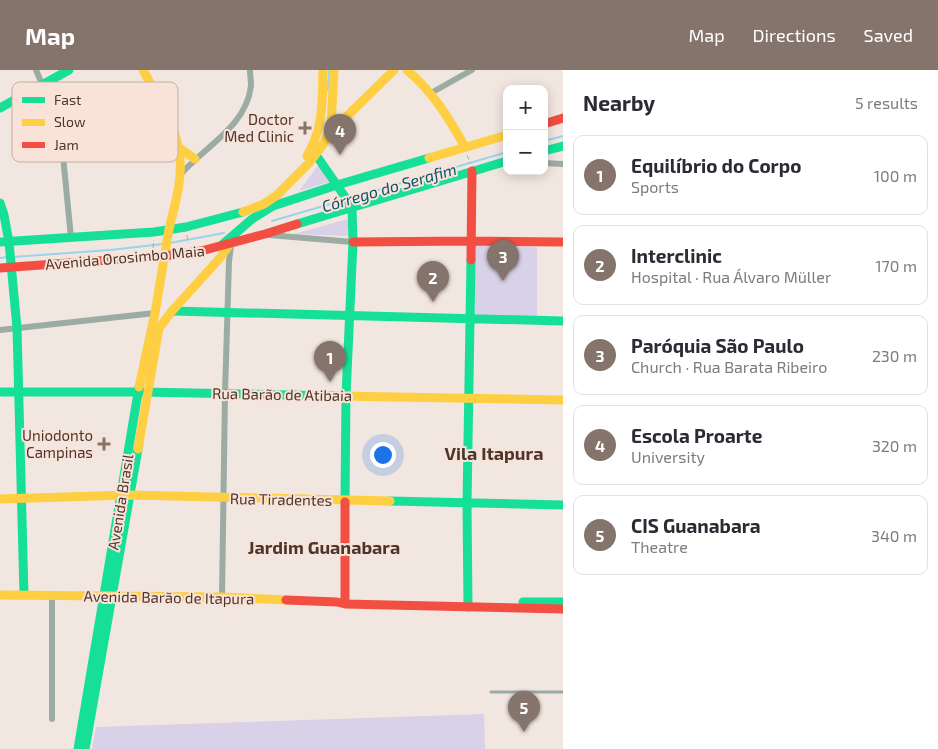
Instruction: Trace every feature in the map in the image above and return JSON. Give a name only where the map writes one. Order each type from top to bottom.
[{"type":"main road","points":[[46,82],[69,70]]},
{"type":"main road","name":"Avenida Brasil","points":[[143,70],[149,82]]},
{"type":"main road","points":[[243,212],[272,193],[313,148],[322,119],[323,70]]},
{"type":"main road","points":[[243,212],[264,204],[277,195],[309,163],[324,143],[331,125],[334,70]]},
{"type":"main road","points":[[331,125],[338,125],[394,70]]},
{"type":"main road","points":[[408,70],[431,93],[465,146]]},
{"type":"main road","points":[[0,108],[12,101]]},
{"type":"main road","points":[[548,123],[563,118]]},
{"type":"main road","points":[[159,328],[161,318],[165,312],[220,247],[266,209],[339,188],[465,146],[503,136]]},
{"type":"main road","points":[[548,150],[563,146]]},
{"type":"main road","points":[[178,147],[195,159]]},
{"type":"main road","name":"Avenida Brasil","points":[[85,749],[164,253],[180,175],[178,147]]},
{"type":"main road","points":[[316,155],[350,204],[353,242],[346,395],[342,602]]},
{"type":"main road","name":"Avenida Orosimbo Maia","points":[[0,268],[11,265],[153,256],[164,253],[190,254],[265,234],[350,204],[503,162]]},
{"type":"main road","points":[[468,604],[467,503],[472,171]]},
{"type":"main road","points":[[0,203],[4,215],[6,243],[11,265],[17,328],[24,595]]},
{"type":"main road","name":"Avenida Orosimbo Maia","points":[[6,243],[28,240],[168,232],[243,212]]},
{"type":"main road","points":[[353,242],[563,242]]},
{"type":"main road","name":"Avenida Brasil","points":[[142,392],[159,328],[231,244]]},
{"type":"main road","points":[[172,311],[563,322]]},
{"type":"main road","name":"Rua Barão de Atibaia","points":[[0,392],[225,393],[563,400]]},
{"type":"main road","name":"Rua Tiradentes","points":[[0,499],[125,496],[223,497],[563,505]]},
{"type":"main road","name":"Avenida Barão de Itapura","points":[[0,595],[222,596],[342,602],[468,604],[563,602]]},
{"type":"main road","name":"Avenida Brasil","points":[[78,749],[108,596]]},
{"type":"main road","name":"Avenida Barão de Itapura","points":[[468,604],[563,610]]},
{"type":"street","points":[[36,70],[41,82]]},
{"type":"street","points":[[180,175],[239,118],[248,98],[251,85],[250,70]]},
{"type":"street","points":[[431,93],[472,70]]},
{"type":"street","points":[[64,162],[71,238]]},
{"type":"street","points":[[548,164],[563,164]]},
{"type":"street","points":[[265,234],[353,242]]},
{"type":"street","points":[[222,596],[227,312],[231,244]]},
{"type":"street","points":[[0,330],[155,313]]},
{"type":"street","points":[[52,595],[52,719]]},
{"type":"lane","points":[[491,692],[563,692]]},
{"type":"path","points":[[465,146],[472,171]]},
{"type":"path","points":[[186,227],[190,254]]},
{"type":"path","points":[[153,256],[154,232]]},
{"type":"shaded area","points":[[319,164],[332,181],[299,191]]},
{"type":"shaded area","points":[[348,219],[348,236],[294,234]]},
{"type":"shaded area","points":[[473,245],[537,247],[537,317],[473,315]]},
{"type":"shaded area","points":[[484,714],[485,749],[92,749],[96,727]]},
{"type":"waterway","points":[[328,90],[329,70]]},
{"type":"waterway","name":"Córrego do Serafim","points":[[548,140],[563,136]]},
{"type":"waterway","name":"Córrego do Serafim","points":[[351,198],[503,153]]},
{"type":"waterway","name":"Córrego do Serafim","points":[[272,221],[344,200]]},
{"type":"waterway","name":"Córrego do Serafim","points":[[170,243],[224,233]]},
{"type":"waterway","name":"Córrego do Serafim","points":[[13,257],[163,244]]},
{"type":"waterway","name":"Córrego do Serafim","points":[[0,258],[8,257]]},
{"type":"traffic: fast","points":[[47,82],[69,70]]},
{"type":"traffic: fast","points":[[0,108],[12,101]]},
{"type":"traffic: fast","points":[[548,150],[563,146]]},
{"type":"traffic: fast","points":[[316,155],[352,207],[353,242],[346,395],[345,502]]},
{"type":"traffic: fast","points":[[222,245],[252,219],[273,206],[429,158]]},
{"type":"traffic: fast","points":[[297,224],[503,162]]},
{"type":"traffic: fast","points":[[0,203],[9,242],[17,328],[24,595]]},
{"type":"traffic: fast","points":[[0,242],[154,232],[186,227],[243,212]]},
{"type":"traffic: fast","points":[[468,607],[467,503],[471,260]]},
{"type":"traffic: fast","points":[[172,311],[563,321]]},
{"type":"traffic: fast","points":[[78,749],[139,387]]},
{"type":"traffic: fast","points":[[0,392],[143,392],[337,396]]},
{"type":"traffic: fast","points":[[85,749],[138,449]]},
{"type":"traffic: fast","points":[[390,501],[563,505]]},
{"type":"traffic: fast","points":[[523,602],[563,602]]},
{"type":"traffic: slow","points":[[143,70],[149,82]]},
{"type":"traffic: slow","points":[[307,156],[317,135],[321,114],[323,70]]},
{"type":"traffic: slow","points":[[243,212],[264,204],[277,195],[309,163],[324,143],[331,126],[334,70]]},
{"type":"traffic: slow","points":[[331,126],[338,125],[394,70]]},
{"type":"traffic: slow","points":[[407,70],[439,106],[465,147]]},
{"type":"traffic: slow","points":[[429,158],[503,136]]},
{"type":"traffic: slow","points":[[178,147],[195,159]]},
{"type":"traffic: slow","points":[[169,229],[180,177],[178,148]]},
{"type":"traffic: slow","points":[[139,387],[155,313],[169,229]]},
{"type":"traffic: slow","points":[[138,449],[159,328],[230,244]]},
{"type":"traffic: slow","points":[[337,396],[563,400]]},
{"type":"traffic: slow","points":[[0,499],[129,495],[390,501]]},
{"type":"traffic: slow","points":[[0,595],[222,597],[286,600]]},
{"type":"traffic: jam","points":[[548,123],[563,118]]},
{"type":"traffic: jam","points":[[471,260],[472,171]]},
{"type":"traffic: jam","points":[[0,268],[164,256],[201,251],[297,224]]},
{"type":"traffic: jam","points":[[353,242],[563,242]]},
{"type":"traffic: jam","points":[[345,502],[345,604]]},
{"type":"traffic: jam","points":[[286,600],[345,604],[563,609]]},
{"type":"place","name":"Doctor Med Clinic","points":[[305,128]]},
{"type":"place","name":"Escola Proarte","points":[[340,155]]},
{"type":"place","name":"Paróquia São Paulo","points":[[503,281]]},
{"type":"place","name":"Interclinic","points":[[433,302]]},
{"type":"place","name":"Equilíbrio do Corpo","points":[[330,382]]},
{"type":"place","name":"Uniodonto Campinas","points":[[104,444]]},
{"type":"place","name":"CIS Guanabara","points":[[524,732]]},
{"type":"district","name":"Vila Itapura","points":[[494,453]]},
{"type":"district","name":"Jardim Guanabara","points":[[324,547]]}]
